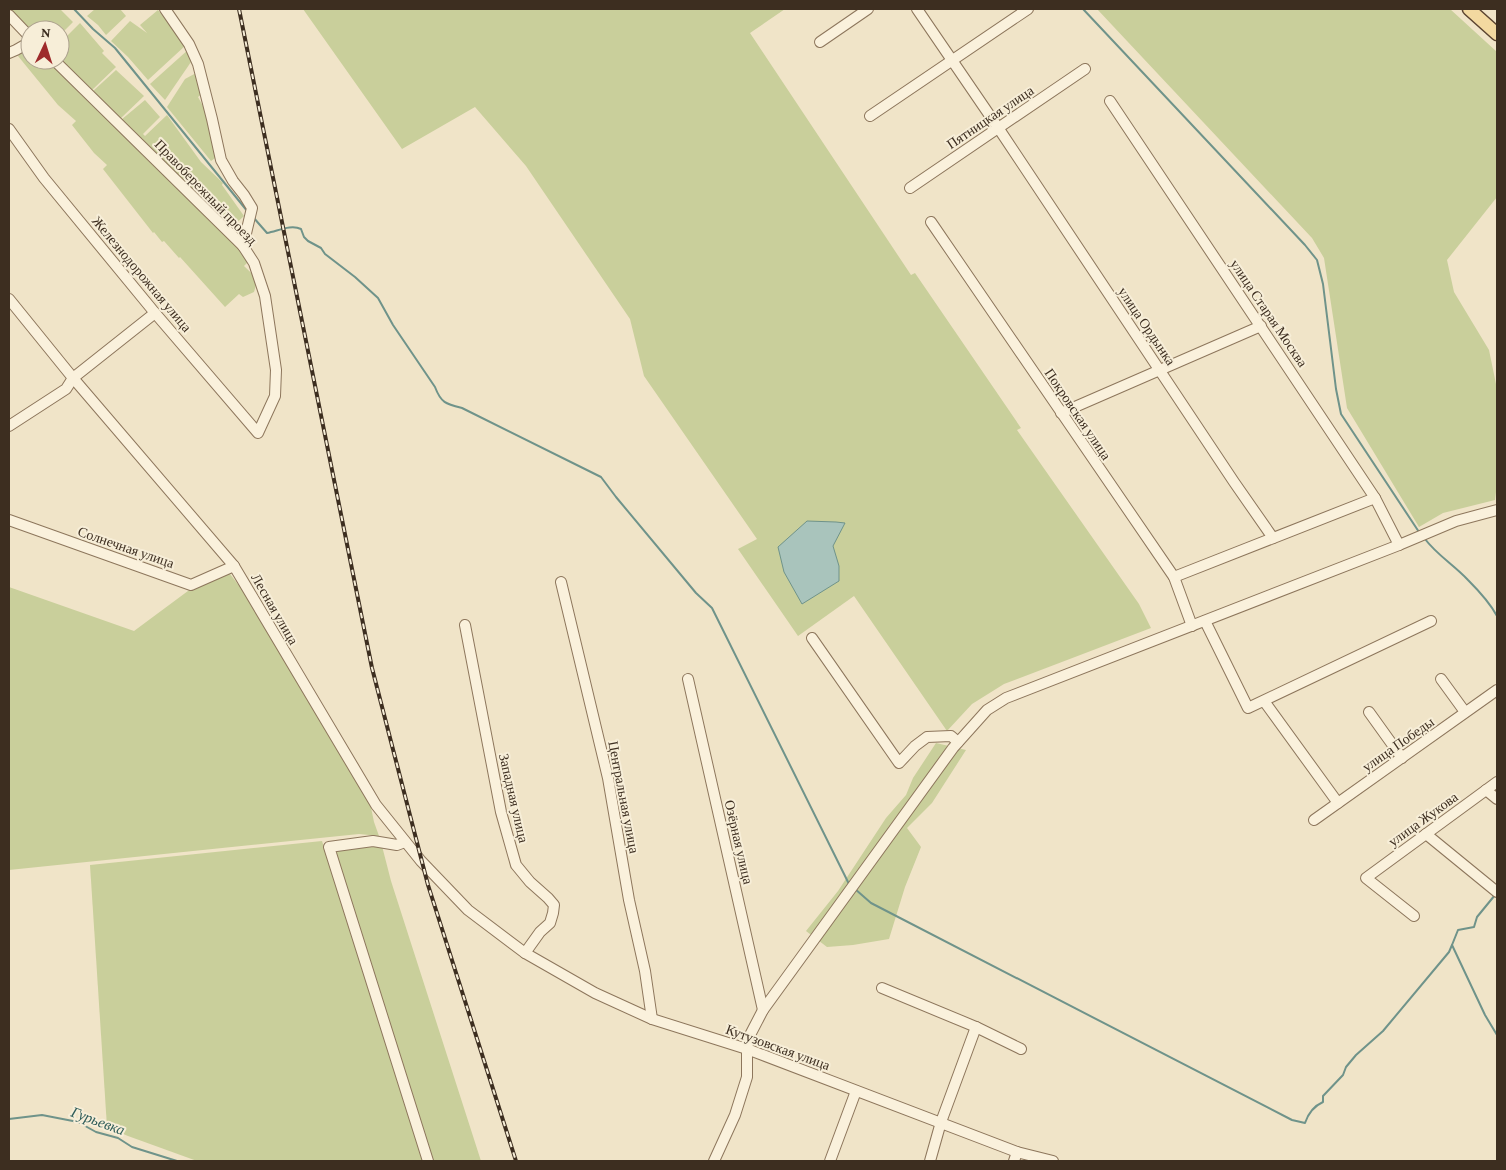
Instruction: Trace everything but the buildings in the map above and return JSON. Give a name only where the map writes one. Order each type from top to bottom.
[{"type":"main road","points":[[1469,9],[1497,34]]},
{"type":"street","points":[[165,9],[190,44],[198,64],[221,160],[252,208],[243,246]]},
{"type":"street","points":[[820,42],[868,9]]},
{"type":"street","name":"улица Ордынка","points":[[917,9],[1273,538]]},
{"type":"street","points":[[870,116],[1028,9]]},
{"type":"street","points":[[9,15],[20,27]]},
{"type":"street","name":"Пятницкая улица","points":[[910,188],[1085,69]]},
{"type":"street","name":"Правобережный проезд","points":[[64,70],[243,246],[254,263],[265,296],[276,370],[275,396],[258,434]]},
{"type":"street","name":"улица Старая Москва","points":[[1110,101],[1375,498],[1399,545]]},
{"type":"street","name":"Железнодорожная улица","points":[[9,129],[44,178],[258,434]]},
{"type":"street","name":"Покровская улица","points":[[931,222],[1174,577],[1192,626]]},
{"type":"street","name":"Лесная улица","points":[[9,299],[13,310],[234,566],[376,806],[421,861],[468,910],[505,937]]},
{"type":"street","points":[[9,426],[66,389],[73,378],[155,313]]},
{"type":"street","points":[[1061,413],[1261,326]]},
{"type":"street","points":[[1174,577],[1375,498]]},
{"type":"street","points":[[714,1161],[735,1115],[747,1077],[749,1038],[763,1010],[958,742],[987,710],[1006,698],[1456,521],[1497,510]]},
{"type":"street","name":"Солнечная улица","points":[[9,520],[191,585],[234,566]]},
{"type":"street","name":"Центральная улица","points":[[561,582],[608,778],[629,900],[645,971],[652,1019]]},
{"type":"street","points":[[1205,621],[1248,708],[1431,621]]},
{"type":"street","name":"Западная улица","points":[[465,625],[501,812],[516,865],[554,906],[550,922],[540,932],[525,953]]},
{"type":"street","points":[[812,638],[899,763],[915,746],[927,737],[951,736],[958,742]]},
{"type":"street","name":"Озёрная улица","points":[[688,679],[763,1010]]},
{"type":"street","points":[[1442,679],[1466,712]]},
{"type":"street","name":"улица Победы","points":[[1314,820],[1497,690]]},
{"type":"street","points":[[1264,701],[1338,803]]},
{"type":"street","points":[[1369,712],[1402,758]]},
{"type":"street","name":"улица Жукова","points":[[1414,916],[1366,878],[1497,782]]},
{"type":"street","points":[[1486,790],[1497,799]]},
{"type":"street","points":[[1426,834],[1497,892]]},
{"type":"street","points":[[405,842],[397,845],[374,841],[329,847],[428,1161]]},
{"type":"street","name":"Кутузовская улица","points":[[505,937],[525,953],[595,993],[652,1019],[747,1049],[941,1122],[1015,1156],[1053,1161]]},
{"type":"street","points":[[882,988],[976,1027],[1021,1049]]},
{"type":"street","points":[[930,1161],[941,1122],[976,1027]]},
{"type":"street","points":[[830,1161],[856,1091]]},
{"type":"green space","points":[[9,9],[62,9],[73,22],[70,25],[70,20],[20,21]]},
{"type":"green space","points":[[95,9],[120,9],[126,16],[106,35],[87,16]]},
{"type":"green space","points":[[303,9],[785,9],[750,33],[911,275],[915,273],[1021,428],[1017,430],[1139,604],[1151,628],[1004,684],[972,704],[947,731],[854,596],[798,636],[738,549],[757,539],[644,376],[630,319],[526,166],[475,107],[402,149]]},
{"type":"green space","points":[[1097,9],[1450,9],[1497,52],[1497,197],[1447,260],[1454,292],[1489,350],[1497,389],[1497,484],[1495,500],[1443,513],[1419,527],[1347,408],[1324,258],[1312,238]]},
{"type":"green space","points":[[158,10],[186,45],[148,80],[111,41],[130,21],[147,33],[140,25]]},
{"type":"green space","points":[[80,23],[104,51],[102,53],[116,67],[91,91],[70,70],[70,33]]},
{"type":"green space","points":[[189,49],[193,59],[165,100],[150,84]]},
{"type":"green space","points":[[29,70],[58,70],[238,247],[248,262],[244,266],[256,280],[254,292],[243,297],[239,294],[225,307],[180,257],[153,233],[103,169],[107,165],[94,153],[72,125],[76,121],[58,105]]},
{"type":"green space","points":[[116,70],[144,96],[120,119],[92,92]]},
{"type":"green space","points":[[198,72],[203,93],[198,97],[210,119],[218,156],[211,161],[167,107],[185,79]]},
{"type":"green space","points":[[145,100],[160,117],[143,134],[145,136],[167,115],[201,162],[223,183],[222,185],[244,216],[229,230],[140,141],[143,138],[140,140],[121,120]]},
{"type":"green space","points":[[223,565],[268,623],[369,798],[379,836],[359,834],[9,870],[9,587],[134,631]]},
{"type":"green space","points":[[936,743],[966,750],[932,803],[907,828],[921,847],[905,887],[889,939],[827,947],[806,931],[838,891],[886,818],[906,795],[913,778]]},
{"type":"green space","points":[[322,841],[424,1161],[197,1161],[107,1127],[90,865]]},
{"type":"green space","points":[[382,846],[391,881],[481,1161],[433,1161],[334,851]]},
{"type":"water","points":[[807,521],[845,523],[833,546],[839,566],[839,581],[802,604],[784,572],[778,547]]},
{"type":"waterway","points":[[74,9],[115,48],[248,212]]},
{"type":"waterway","points":[[1083,9],[1317,260],[1323,284],[1336,389],[1341,414],[1419,532]]},
{"type":"waterway","points":[[253,217],[267,233],[289,228],[301,229],[308,241],[321,248],[325,254],[378,298],[393,325],[442,400],[462,408],[601,477],[696,593],[712,608],[849,884]]},
{"type":"waterway","points":[[1425,539],[1476,588],[1497,616]]},
{"type":"waterway","points":[[855,889],[871,903],[1292,1120],[1305,1123],[1312,1111],[1323,1102],[1323,1096],[1343,1075],[1346,1067],[1356,1055],[1383,1031],[1449,952],[1452,945]]},
{"type":"waterway","name":"Гурьевка","points":[[1495,895],[1477,917],[1474,927],[1458,930],[1452,945],[1485,1015],[1497,1035]]},
{"type":"waterway","name":"Гурьевка","points":[[9,1119],[42,1115],[78,1122],[96,1132],[118,1138],[132,1147],[177,1161]]},
{"type":"railway","points":[[239,9],[372,668],[428,885],[516,1161]]}]
